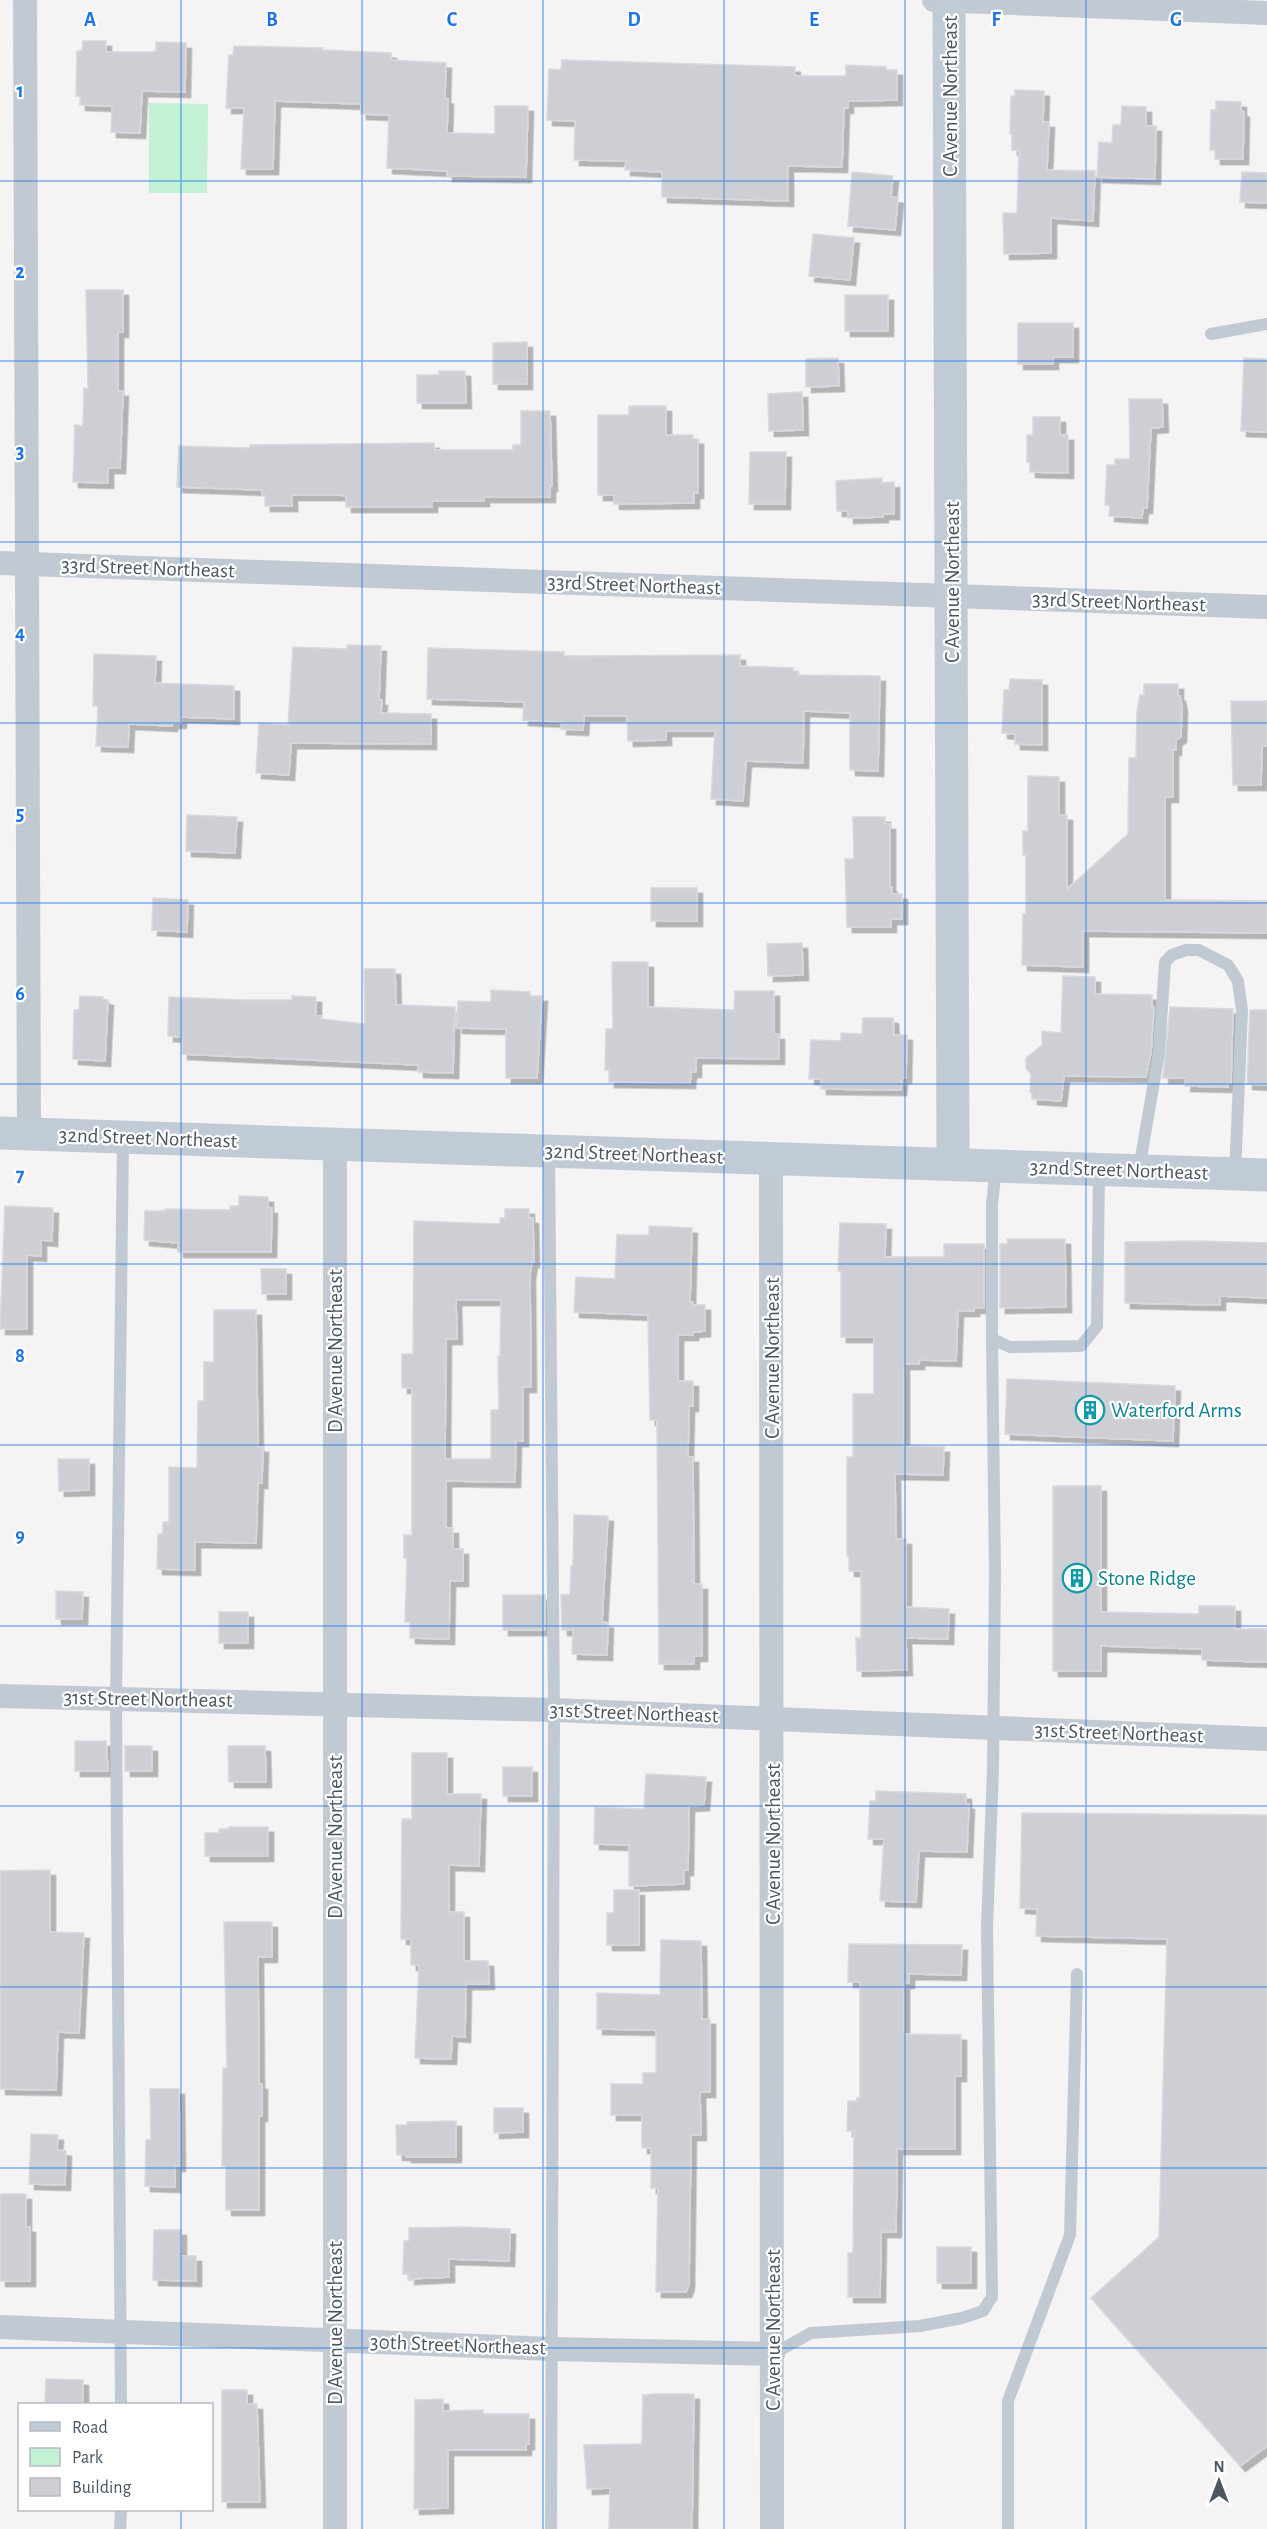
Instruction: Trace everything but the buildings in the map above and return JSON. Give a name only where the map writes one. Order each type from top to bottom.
[{"type":"main road","name":"C Avenue Northeast","points":[[950,0],[953,1164]]},
{"type":"main road","name":"32nd Street Northeast","points":[[15,1134],[1251,1174]]},
{"type":"street","points":[[15,1134],[28,564],[25,0]]},
{"type":"street","points":[[933,0],[1267,13]]},
{"type":"street","name":"33rd Street Northeast","points":[[0,563],[1267,607]]},
{"type":"street","name":"D Avenue Northeast","points":[[334,1144],[335,2529]]},
{"type":"street","name":"C Avenue Northeast","points":[[771,1158],[772,2529]]},
{"type":"street","name":"31st Street Northeast","points":[[0,1696],[554,1710],[1267,1739]]},
{"type":"street","name":"30th Street Northeast","points":[[0,2327],[551,2349],[772,2354]]},
{"type":"lane","points":[[1211,334],[1267,324]]},
{"type":"lane","points":[[1139,1170],[1159,1053],[1165,962],[1172,955],[1193,950],[1211,955],[1228,965],[1238,981],[1242,1011],[1251,1174]]},
{"type":"lane","points":[[121,2403],[116,1700],[123,1138]]},
{"type":"lane","points":[[549,1151],[554,1710],[551,2529]]},
{"type":"lane","points":[[772,2354],[811,2333],[920,2326],[962,2318],[983,2311],[992,2297],[987,1928],[995,1572],[992,1204],[996,1165]]},
{"type":"lane","points":[[992,1339],[1010,1347],[1081,1346],[1097,1326],[1097,1207],[1100,1169]]},
{"type":"lane","points":[[1008,2529],[1008,2401],[1070,2235],[1077,1974]]},
{"type":"lane","points":[[120,2529],[121,2511]]},
{"type":"green space","points":[[149,103],[208,104],[207,193],[149,193]]},
{"type":"place","name":"Waterford Arms","points":[[1090,1410]]},
{"type":"place","name":"Stone Ridge","points":[[1077,1578]]}]
